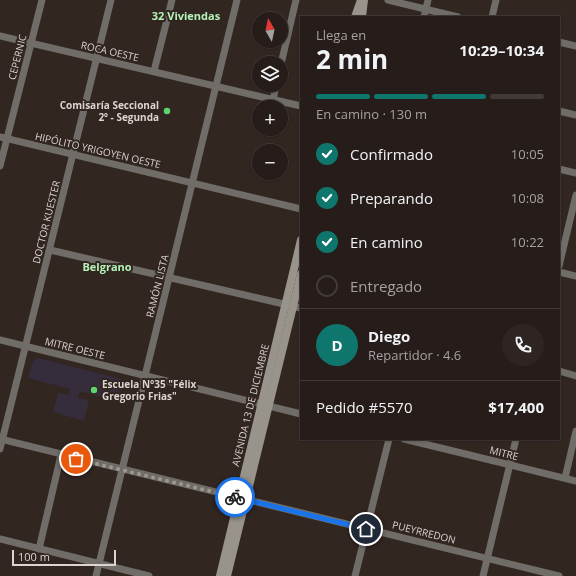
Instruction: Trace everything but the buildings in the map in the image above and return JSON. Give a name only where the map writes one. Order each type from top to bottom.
[{"type":"street","name":"CEPERNIC","points":[[0,166],[3,138],[31,44],[42,0]]},
{"type":"street","name":"DOCTOR KUESTER","points":[[0,448],[111,0]]},
{"type":"street","points":[[154,71],[172,0]]},
{"type":"street","name":"RAMÓN LISTA","points":[[96,576],[237,0]]},
{"type":"street","points":[[283,56],[296,0]]},
{"type":"street","points":[[355,16],[361,0]]},
{"type":"street","points":[[362,16],[364,0]]},
{"type":"street","points":[[388,0],[454,16]]},
{"type":"street","points":[[424,16],[428,0]]},
{"type":"street","points":[[492,16],[496,0]]},
{"type":"street","name":"ROCA OESTE","points":[[0,36],[154,71],[272,100]]},
{"type":"street","points":[[560,42],[576,46]]},
{"type":"street","points":[[272,100],[274,92]]},
{"type":"street","name":"ROCA OESTE","points":[[288,103],[300,106]]},
{"type":"street","points":[[560,111],[576,115]]},
{"type":"street","name":"HIPÓLITO YRIGOYEN OESTE","points":[[3,138],[300,209]]},
{"type":"street","points":[[560,169],[576,173]]},
{"type":"street","points":[[560,262],[576,195]]},
{"type":"street","name":"AVENIDA 13 DE DICIEMBRE","points":[[293,306],[300,248]]},
{"type":"street","points":[[50,250],[293,306]]},
{"type":"street","points":[[560,272],[576,276]]},
{"type":"street","name":"AVENIDA 13 DE DICIEMBRE","points":[[220,576],[242,499],[265,405],[300,278]]},
{"type":"street","name":"MITRE OESTE","points":[[0,340],[145,376]]},
{"type":"street","points":[[560,371],[576,376]]},
{"type":"street","points":[[145,376],[300,414]]},
{"type":"street","points":[[565,478],[576,431]]},
{"type":"street","name":"PUEYRREDON","points":[[1,439],[121,470],[559,576]]},
{"type":"street","points":[[355,576],[389,440]]},
{"type":"street","name":"MITRE","points":[[408,440],[576,481]]},
{"type":"street","points":[[482,576],[516,440]]},
{"type":"street","points":[[39,549],[61,455]]},
{"type":"street","name":"AVENIDA 13 DE DICIEMBRE","points":[[227,576],[242,499]]},
{"type":"street","points":[[0,539],[149,576]]},
{"type":"shaded area","name":"Escuela N°35 \"Félix Gregorio Frias\"","points":[[38,358],[121,379],[116,401],[80,391],[78,398],[89,400],[84,421],[53,412],[58,393],[68,395],[70,389],[28,378],[33,361]]},
{"type":"way so far","points":[[76,459],[235,497]]},
{"type":"place","name":"Comisaría Seccional 2º - Segunda","points":[[167,111]]},
{"type":"place","name":"Escuela N°35 \"Félix Gregorio Frias\"","points":[[94,390]]},
{"type":"district","name":"32 Viviendas","points":[[186,16]]},
{"type":"district","name":"Belgrano","points":[[107,267]]},
{"type":"route","points":[[235,497],[366,529]]}]
